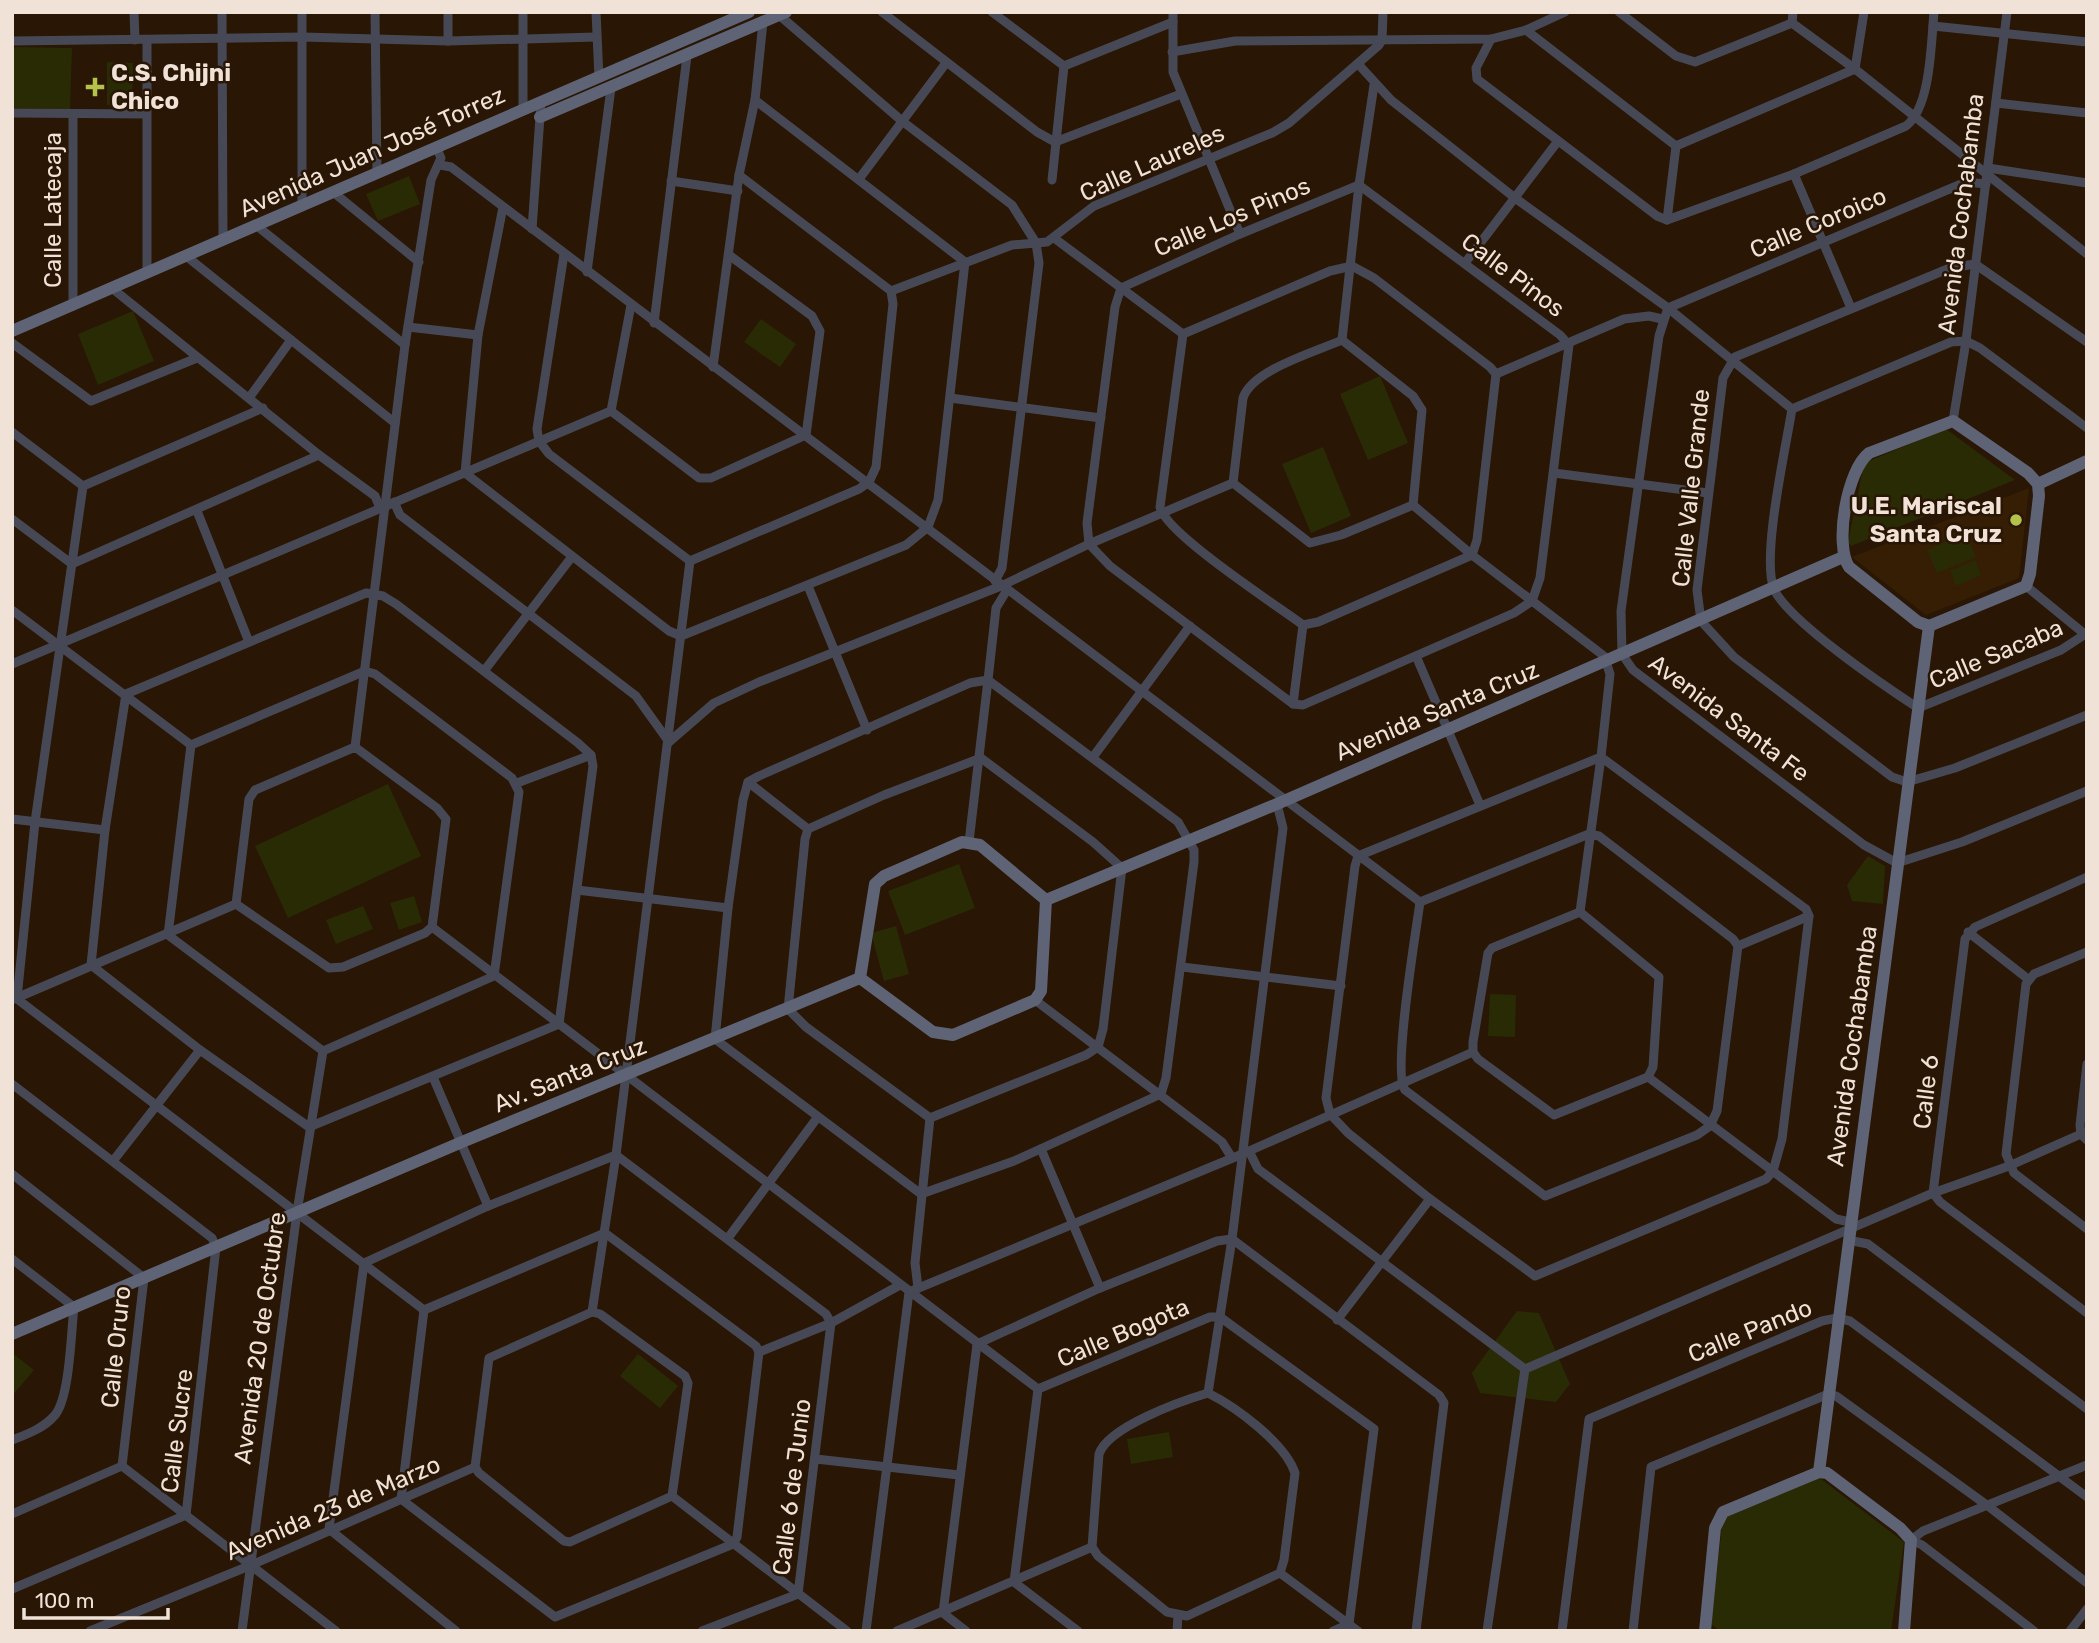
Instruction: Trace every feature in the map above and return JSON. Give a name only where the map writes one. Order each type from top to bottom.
[{"type":"street","points":[[134,12],[135,40]]},
{"type":"street","points":[[222,12],[223,240]]},
{"type":"street","points":[[302,12],[302,206]]},
{"type":"street","points":[[375,12],[377,174]]},
{"type":"street","points":[[447,12],[448,41]]},
{"type":"street","points":[[523,12],[523,110]]},
{"type":"street","points":[[596,12],[599,78]]},
{"type":"street","name":"Avenida Juan José Torrez","points":[[12,331],[749,12]]},
{"type":"street","points":[[882,12],[946,63],[1055,142]]},
{"type":"street","points":[[992,12],[1064,66]]},
{"type":"street","points":[[1382,40],[1383,12]]},
{"type":"street","points":[[1172,52],[1235,41],[1491,39],[1526,30],[1564,12]]},
{"type":"street","points":[[1619,12],[1676,56],[1695,62],[1792,23]]},
{"type":"street","points":[[1792,23],[1793,12]]},
{"type":"street","points":[[1855,69],[1864,12]]},
{"type":"street","points":[[1667,220],[1794,174],[1906,125],[1916,118],[1922,103],[1934,12]]},
{"type":"street","name":"Avenida Cochabamba","points":[[1953,421],[1966,341],[2007,12]]},
{"type":"street","points":[[540,117],[783,14],[902,121],[1012,205],[1036,243],[1039,263],[970,842]]},
{"type":"street","points":[[1064,66],[1173,17],[1173,72],[1240,234]]},
{"type":"street","points":[[713,367],[739,175],[755,100],[763,22]]},
{"type":"street","points":[[1792,23],[1855,69],[2087,254]]},
{"type":"street","points":[[1933,26],[2087,42]]},
{"type":"street","points":[[1526,30],[1676,146]]},
{"type":"street","points":[[12,41],[303,37],[448,41],[596,37]]},
{"type":"street","points":[[1491,39],[1476,68],[1477,79],[1667,220]]},
{"type":"street","points":[[147,40],[147,274]]},
{"type":"street","name":"Calle Laureles","points":[[891,291],[1012,245],[1054,238],[1094,206],[1289,123],[1359,65],[1382,40]]},
{"type":"street","points":[[654,323],[687,56]]},
{"type":"street","points":[[859,179],[946,63]]},
{"type":"street","points":[[1359,65],[1374,85],[1515,198],[1668,308],[1792,409]]},
{"type":"street","points":[[1052,180],[1064,66]]},
{"type":"street","points":[[1676,146],[1855,69]]},
{"type":"street","points":[[1342,340],[1359,185],[1374,85]]},
{"type":"street","points":[[587,272],[611,88]]},
{"type":"street","points":[[1055,142],[1084,134],[1181,94]]},
{"type":"street","points":[[465,473],[572,558],[670,631],[681,636],[906,545],[928,527],[938,500],[965,262],[755,100]]},
{"type":"street","points":[[532,229],[541,103]]},
{"type":"street","points":[[1996,103],[2087,113]]},
{"type":"street","points":[[12,113],[146,114]]},
{"type":"street","name":"Calle Latecaja","points":[[73,114],[73,306]]},
{"type":"street","points":[[1465,263],[1558,141]]},
{"type":"street","points":[[1667,220],[1676,146]]},
{"type":"street","points":[[355,747],[405,345],[431,180],[441,158],[436,147]]},
{"type":"street","points":[[440,165],[451,167],[654,323],[928,527],[1281,802],[1420,902]]},
{"type":"street","points":[[1794,174],[1851,308]]},
{"type":"street","points":[[690,561],[869,482],[876,467],[893,304],[891,291],[739,175]]},
{"type":"street","points":[[1987,176],[2087,183]]},
{"type":"street","name":"Calle Coroico","points":[[1668,308],[1822,241],[1987,176]]},
{"type":"street","points":[[671,181],[738,191]]},
{"type":"street","name":"Calle Los Pinos","points":[[1121,288],[1240,234],[1359,185]]},
{"type":"street","name":"Calle Pinos","points":[[1359,185],[1560,335],[1569,345],[1540,578],[1532,601]]},
{"type":"street","points":[[333,192],[419,262]]},
{"type":"street","points":[[465,473],[478,335],[503,207]]},
{"type":"street","points":[[257,226],[405,345]]},
{"type":"street","points":[[1054,238],[1182,334]]},
{"type":"street","points":[[564,254],[537,429],[539,441],[549,454],[690,561]]},
{"type":"street","points":[[729,255],[812,316],[818,325],[820,331],[806,435]]},
{"type":"street","points":[[186,256],[395,424]]},
{"type":"street","points":[[1975,264],[2085,337]]},
{"type":"street","name":"Calle Valle Grande","points":[[1907,782],[1892,777],[1875,766],[1734,657],[1701,621],[1697,590],[1723,378],[1731,361],[1950,268],[1975,264]]},
{"type":"street","points":[[1182,334],[1330,271],[1352,266],[1374,278],[1496,374],[1477,540],[1472,555],[1330,617],[1303,625]]},
{"type":"street","points":[[1121,288],[1115,307],[1087,523],[1089,544],[1110,566],[1293,704],[1303,705],[1514,613],[1532,601]]},
{"type":"street","points":[[113,289],[318,455],[636,696],[669,742]]},
{"type":"street","points":[[611,411],[631,305]]},
{"type":"street","name":"Avenida Santa Fe","points":[[1668,308],[1662,320],[1638,484],[1622,611],[1622,654],[1633,670],[1665,695],[1864,845],[1898,863]]},
{"type":"street","points":[[1496,374],[1569,345],[1624,319],[1649,316],[1662,320]]},
{"type":"street","points":[[408,327],[478,335]]},
{"type":"street","points":[[1182,334],[1160,507],[1162,515],[1181,535],[1303,625]]},
{"type":"street","points":[[249,398],[292,340]]},
{"type":"street","points":[[1233,483],[1243,398],[1247,386],[1342,340]]},
{"type":"street","points":[[1342,340],[1413,396],[1422,410],[1413,505]]},
{"type":"street","points":[[1792,409],[1922,352],[1951,342],[1966,341],[1980,348],[2087,428]]},
{"type":"street","points":[[12,343],[91,401],[197,358]]},
{"type":"street","points":[[950,398],[1101,418]]},
{"type":"street","points":[[83,486],[263,408]]},
{"type":"street","points":[[1792,409],[1771,555],[1774,589],[1795,615],[1918,708]]},
{"type":"street","points":[[611,411],[699,478],[711,478],[806,435]]},
{"type":"street","points":[[12,664],[59,647],[611,411]]},
{"type":"street","points":[[1953,421],[2028,473],[2038,484],[2036,522],[2026,586],[1929,626],[1909,614],[1849,566],[1843,557],[1849,493],[1859,461],[1869,453],[1953,421]]},
{"type":"street","points":[[12,432],[83,486]]},
{"type":"street","points":[[72,564],[318,455]]},
{"type":"street","points":[[2038,484],[2087,461]]},
{"type":"street","points":[[1554,473],[1708,493]]},
{"type":"street","points":[[669,742],[714,703],[1001,586],[1089,544],[1233,483]]},
{"type":"street","points":[[1233,483],[1310,542],[1341,535],[1413,505]]},
{"type":"street","points":[[14,998],[35,821],[83,486]]},
{"type":"street","points":[[1413,505],[1607,662],[1610,674],[1580,912]]},
{"type":"street","points":[[197,510],[249,642]]},
{"type":"street","points":[[12,519],[72,564]]},
{"type":"street","name":"Avenida Santa Cruz","points":[[1046,900],[1607,662],[1843,557]]},
{"type":"street","points":[[484,671],[572,558]]},
{"type":"street","points":[[592,1312],[616,1155],[690,561]]},
{"type":"street","points":[[808,586],[867,730]]},
{"type":"street","points":[[2026,586],[2086,635]]},
{"type":"street","points":[[126,695],[366,593],[374,593],[396,604],[591,755],[593,766],[559,1024]]},
{"type":"street","points":[[12,610],[191,745]]},
{"type":"street","points":[[1293,704],[1303,625]]},
{"type":"street","points":[[1093,757],[1190,626]]},
{"type":"street","name":"Avenida Cochabamba","points":[[1819,1472],[1826,1395],[1929,626]]},
{"type":"street","name":"Calle Sacaba","points":[[1918,708],[2061,650],[2086,635]]},
{"type":"street","points":[[1416,656],[1480,805]]},
{"type":"street","points":[[191,745],[366,671],[375,674],[517,783],[519,792],[494,976]]},
{"type":"street","points":[[748,782],[970,683],[988,680],[1178,822],[1190,840],[1194,862],[1182,967],[1166,1077],[1161,1094],[1041,1149],[921,1194]]},
{"type":"street","points":[[91,965],[105,830],[126,695]]},
{"type":"street","points":[[1907,782],[1955,768],[2087,715]]},
{"type":"street","points":[[168,935],[191,745]]},
{"type":"street","points":[[236,904],[249,799],[255,790],[355,747]]},
{"type":"street","points":[[236,904],[329,968],[343,967],[425,933],[432,927],[446,819],[444,814],[355,747]]},
{"type":"street","points":[[517,783],[591,755]]},
{"type":"street","points":[[1358,856],[1601,757]]},
{"type":"street","points":[[1358,856],[1326,1098],[1329,1114],[1348,1133],[1430,1199],[1535,1276],[1766,1179],[1773,1171],[1782,1139],[1809,916],[1806,909],[1601,757]]},
{"type":"street","points":[[808,829],[884,795],[982,758]]},
{"type":"street","points":[[930,1118],[1086,1055],[1098,1047],[1103,1029],[1122,868],[1093,842],[982,758]]},
{"type":"street","points":[[748,782],[808,829]]},
{"type":"street","points":[[748,782],[743,800],[728,908],[715,1039],[921,1194]]},
{"type":"street","points":[[1898,863],[1962,842],[2087,792]]},
{"type":"street","points":[[1208,1393],[1231,1239],[1283,828],[1281,802]]},
{"type":"street","points":[[12,819],[105,830]]},
{"type":"street","points":[[808,829],[788,1009],[806,1027],[930,1118]]},
{"type":"street","points":[[1400,1083],[1536,1193],[1545,1196],[1697,1135],[1710,1126],[1717,1111],[1738,946],[1733,939],[1599,836],[1589,834],[1420,902]]},
{"type":"street","points":[[962,842],[981,845],[1046,900],[1041,991],[1035,1000],[953,1035],[933,1032],[860,978],[874,884],[884,876],[962,842]]},
{"type":"street","points":[[2028,979],[1968,932],[2087,877]]},
{"type":"street","points":[[577,890],[728,908]]},
{"type":"street","points":[[1400,1083],[1420,902]]},
{"type":"street","points":[[14,998],[236,904]]},
{"type":"street","points":[[1473,1052],[1488,953],[1492,948],[1580,912]]},
{"type":"street","points":[[1473,1052],[1554,1115],[1648,1077],[1653,1067],[1659,977],[1580,912]]},
{"type":"street","points":[[1738,946],[1809,916]]},
{"type":"street","points":[[432,927],[770,1182],[900,1285],[914,1290],[976,1344],[1038,1389]]},
{"type":"street","name":"Calle 6","points":[[1933,1193],[1959,979],[1968,932]]},
{"type":"street","points":[[168,935],[323,1051],[494,976]]},
{"type":"street","points":[[2028,979],[2087,952]]},
{"type":"street","points":[[91,965],[200,1050],[309,1127],[559,1024]]},
{"type":"street","points":[[1182,967],[1264,979],[1341,986]]},
{"type":"street","name":"Av. Santa Cruz","points":[[12,1334],[626,1073],[860,978]]},
{"type":"street","points":[[2028,979],[2006,1154],[2009,1166],[2087,1229]]},
{"type":"street","points":[[14,998],[424,1310]]},
{"type":"street","points":[[1035,1000],[1525,1369]]},
{"type":"street","points":[[113,1161],[200,1050]]},
{"type":"street","name":"Avenida 20 de Octubre","points":[[242,1631],[297,1212],[323,1051]]},
{"type":"street","points":[[914,1290],[1240,1155],[1473,1052]]},
{"type":"street","points":[[1525,1369],[1933,1193],[2084,1137],[2087,1064]]},
{"type":"street","points":[[433,1077],[488,1206]]},
{"type":"street","points":[[1648,1077],[2087,1409]]},
{"type":"street","points":[[12,1084],[212,1238],[216,1247]]},
{"type":"street","points":[[728,1238],[817,1118]]},
{"type":"street","points":[[866,1631],[914,1290],[930,1118]]},
{"type":"street","points":[[1041,1149],[1100,1288]]},
{"type":"street","points":[[364,1263],[488,1206],[616,1155]]},
{"type":"street","points":[[616,1155],[826,1314],[831,1323]]},
{"type":"street","name":"Calle Oruro","points":[[12,1174],[144,1278],[122,1466]]},
{"type":"street","points":[[1933,1193],[1940,1202],[2086,1310]]},
{"type":"street","points":[[1338,1320],[1430,1199]]},
{"type":"street","points":[[424,1310],[605,1233]]},
{"type":"street","points":[[424,1310],[401,1499],[555,1617],[733,1544],[737,1537],[759,1352],[756,1346],[605,1233]]},
{"type":"street","points":[[976,1344],[1100,1288],[1217,1241],[1231,1239],[1439,1395],[1444,1403],[1416,1631]]},
{"type":"street","name":"Calle Sucre","points":[[12,1589],[187,1515],[216,1247]]},
{"type":"street","points":[[12,1259],[74,1307],[58,1412],[41,1427],[12,1440]]},
{"type":"street","points":[[364,1263],[329,1530],[456,1631]]},
{"type":"street","points":[[759,1352],[831,1323],[900,1285]]},
{"type":"street","points":[[592,1312],[600,1314],[685,1376],[688,1383],[672,1496],[570,1542],[564,1541],[475,1467],[489,1358],[592,1312]]},
{"type":"street","name":"Calle Bogota","points":[[1014,1582],[1038,1389],[1210,1317],[1220,1317],[1374,1429],[1349,1624]]},
{"type":"street","name":"Calle Pando","points":[[1562,1631],[1589,1419],[1822,1321],[1837,1318],[1850,1321],[2087,1497]]},
{"type":"street","name":"Calle 6 de Junio","points":[[702,1631],[799,1594],[831,1323]]},
{"type":"street","points":[[943,1613],[976,1344]]},
{"type":"street","points":[[1487,1631],[1525,1369]]},
{"type":"street","points":[[1208,1393],[1270,1438],[1291,1461],[1295,1473],[1284,1560],[1280,1573],[1187,1616],[1178,1616],[1157,1604],[1098,1556],[1092,1546],[1102,1446],[1118,1432],[1208,1393]]},
{"type":"street","points":[[1633,1631],[1651,1467],[1826,1395],[1836,1396],[1988,1506],[2087,1583]]},
{"type":"street","points":[[816,1459],[959,1475]]},
{"type":"street","points":[[1904,1631],[1911,1540],[1923,1531],[2087,1465]]},
{"type":"street","points":[[12,1514],[122,1466],[336,1631]]},
{"type":"street","name":"Avenida 23 de Marzo","points":[[90,1631],[249,1566],[475,1467]]},
{"type":"street","points":[[1705,1631],[1716,1528],[1723,1512],[1819,1472],[1838,1481],[1900,1528],[1911,1540],[1922,1545],[2034,1631]]},
{"type":"street","points":[[672,1496],[847,1631]]},
{"type":"street","points":[[897,1631],[1092,1546]]},
{"type":"street","points":[[1280,1573],[1358,1631]]},
{"type":"street","points":[[1014,1582],[1078,1631]]},
{"type":"street","points":[[2070,1631],[2087,1609]]},
{"type":"street","points":[[943,1613],[966,1631]]},
{"type":"street","points":[[1177,1631],[1178,1616]]},
{"type":"street","points":[[1333,1631],[1349,1624]]},
{"type":"shaded area","points":[[2029,488],[2019,578],[1926,615],[1852,557]]},
{"type":"green space","points":[[12,47],[72,48],[70,109],[12,108]]},
{"type":"green space","points":[[107,62],[133,63],[132,105],[107,105]]},
{"type":"green space","points":[[409,176],[420,204],[378,221],[366,194]]},
{"type":"green space","points":[[133,311],[154,361],[98,385],[78,334]]},
{"type":"green space","points":[[761,319],[796,344],[780,367],[744,342]]},
{"type":"green space","points":[[1380,376],[1408,443],[1368,460],[1340,394]]},
{"type":"green space","points":[[1946,429],[2015,480],[1851,546],[1848,542],[1864,463]]},
{"type":"green space","points":[[1323,447],[1351,516],[1311,533],[1282,464]]},
{"type":"green space","points":[[1965,533],[1976,557],[1937,573],[1927,550]]},
{"type":"green space","points":[[1975,560],[1981,575],[1956,586],[1950,571]]},
{"type":"green space","points":[[388,784],[421,856],[288,918],[255,846]]},
{"type":"green space","points":[[1868,856],[1885,866],[1883,904],[1852,901],[1847,885]]},
{"type":"green space","points":[[959,864],[975,908],[905,935],[888,891]]},
{"type":"green space","points":[[414,896],[422,922],[399,930],[390,903]]},
{"type":"green space","points":[[363,906],[373,929],[336,944],[326,920]]},
{"type":"green space","points":[[896,926],[909,974],[884,981],[871,933]]},
{"type":"green space","points":[[1490,994],[1516,995],[1515,1037],[1488,1036]]},
{"type":"green space","points":[[1517,1311],[1539,1313],[1570,1384],[1556,1402],[1480,1393],[1472,1373]]},
{"type":"green space","points":[[12,1353],[34,1370],[12,1396]]},
{"type":"green space","points":[[638,1354],[678,1386],[660,1408],[620,1376]]},
{"type":"green space","points":[[1169,1432],[1173,1457],[1131,1464],[1127,1439]]},
{"type":"green space","points":[[1817,1476],[1904,1542],[1891,1631],[1720,1631],[1711,1624],[1723,1517]]},
{"type":"place","name":"C.S. Chijni Chico","points":[[95,87]]},
{"type":"place","name":"U.E. Mariscal Santa Cruz","points":[[2016,520]]}]
